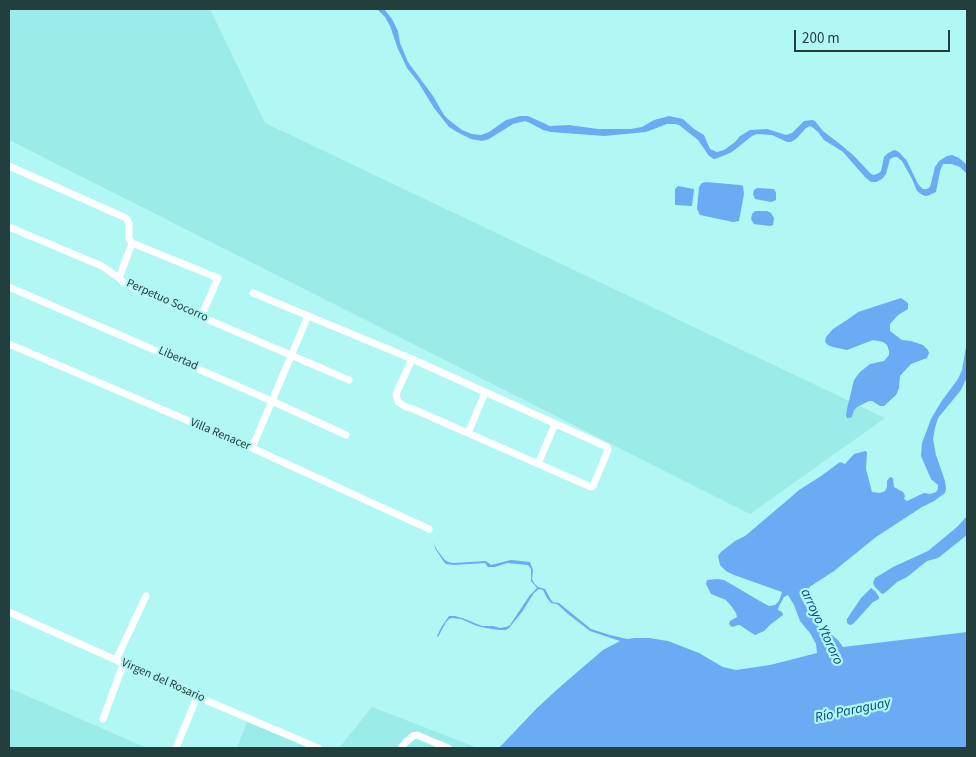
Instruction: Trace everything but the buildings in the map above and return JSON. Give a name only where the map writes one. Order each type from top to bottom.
[{"type":"street","points":[[9,166],[126,218],[129,223],[129,239],[132,243],[218,278],[201,316]]},
{"type":"street","name":"Perpetuo Socorro","points":[[9,226],[102,266],[134,288],[349,380]]},
{"type":"street","points":[[119,278],[132,243]]},
{"type":"street","name":"Libertad","points":[[9,287],[272,400],[346,435]]},
{"type":"street","points":[[253,293],[412,359],[608,448],[594,486],[591,487],[398,402],[396,394],[412,359]]},
{"type":"street","points":[[252,448],[308,316]]},
{"type":"street","name":"Villa Renacer","points":[[9,344],[252,448],[429,529]]},
{"type":"street","points":[[468,433],[485,393]]},
{"type":"street","points":[[538,464],[555,424]]},
{"type":"street","points":[[116,660],[146,596]]},
{"type":"street","name":"Virgen del Rosario","points":[[9,612],[197,698],[318,748]]},
{"type":"street","points":[[103,719],[123,665]]},
{"type":"street","points":[[176,748],[197,698]]},
{"type":"street","points":[[401,748],[413,736],[417,735],[448,748]]},
{"type":"shaded area","points":[[9,9],[210,9],[265,123],[885,418],[750,514],[9,140]]},
{"type":"shaded area","points":[[9,688],[147,748],[9,748]]},
{"type":"shaded area","points":[[372,707],[478,748],[339,748]]},
{"type":"shaded area","points":[[247,722],[311,748],[237,748]]},
{"type":"water","points":[[377,9],[384,9],[392,19],[408,62],[433,96],[444,115],[462,130],[472,134],[481,135],[489,132],[506,120],[520,116],[528,116],[550,126],[569,125],[598,129],[631,129],[642,127],[654,120],[669,116],[683,119],[704,135],[710,149],[717,152],[724,150],[750,130],[767,129],[786,135],[792,133],[804,121],[812,120],[853,155],[871,174],[874,175],[881,171],[884,157],[894,150],[900,153],[907,161],[918,184],[923,189],[930,187],[935,167],[939,161],[947,156],[952,155],[966,164],[967,174],[960,167],[952,164],[943,164],[936,192],[925,196],[917,191],[902,161],[894,157],[890,159],[886,174],[882,179],[871,182],[843,152],[824,140],[810,126],[791,142],[772,135],[757,134],[732,152],[714,159],[709,156],[698,140],[675,124],[667,124],[646,132],[604,136],[551,132],[525,121],[513,124],[489,139],[482,141],[471,139],[449,127],[434,108],[407,68],[390,26]]},
{"type":"water","points":[[702,183],[743,186],[744,194],[739,221],[733,222],[700,215],[697,209],[699,187]]},
{"type":"water","points":[[678,186],[694,189],[692,206],[675,205],[675,189]]},
{"type":"water","points":[[757,188],[774,189],[776,200],[771,202],[755,199],[753,194]]},
{"type":"water","points":[[755,211],[771,213],[774,218],[773,225],[754,224],[751,219]]},
{"type":"water","points":[[901,298],[908,303],[908,309],[898,315],[890,324],[890,331],[902,340],[923,345],[929,353],[927,358],[911,364],[900,376],[896,395],[884,406],[869,401],[857,407],[852,417],[847,418],[847,409],[854,380],[870,364],[884,361],[889,355],[889,351],[887,345],[883,342],[873,340],[847,350],[833,347],[825,342],[826,337],[833,329],[858,312]]},
{"type":"water","name":"Río Paraguay","points":[[967,341],[967,377],[961,390],[938,418],[933,439],[936,455],[945,481],[945,493],[876,537],[800,596],[818,626],[838,640],[843,647],[967,632],[967,748],[499,748],[561,686],[603,650],[620,641],[590,631],[557,604],[551,603],[543,590],[539,589],[506,630],[477,626],[461,619],[452,618],[446,622],[438,637],[442,626],[449,616],[465,619],[482,626],[506,627],[510,625],[530,595],[537,588],[531,581],[531,569],[528,565],[507,563],[488,567],[485,563],[446,564],[436,550],[433,542],[437,550],[448,562],[486,561],[491,565],[511,560],[530,562],[534,583],[538,587],[545,589],[553,602],[559,603],[591,629],[610,635],[627,639],[649,638],[668,641],[699,653],[723,667],[736,670],[770,665],[817,653],[816,644],[800,621],[788,595],[784,597],[778,608],[783,615],[764,631],[755,635],[740,625],[732,627],[729,624],[730,621],[737,617],[736,613],[726,600],[711,594],[706,584],[707,580],[724,580],[769,606],[775,605],[779,601],[782,592],[726,571],[720,565],[718,556],[735,541],[745,536],[799,490],[840,462],[845,464],[854,454],[867,452],[866,469],[872,492],[880,493],[885,491],[890,477],[893,478],[894,487],[903,492],[904,499],[907,501],[924,493],[936,492],[938,485],[931,479],[921,456],[922,443],[931,419],[962,370]]},
{"type":"water","points":[[967,516],[967,535],[938,558],[927,561],[885,593],[882,594],[875,587],[873,583],[875,578],[893,567],[928,551],[957,527]]},
{"type":"water","points":[[871,588],[876,592],[879,599],[873,602],[850,625],[847,623],[847,619],[861,598]]},
{"type":"water label","name":"arroyo Ytororo","points":[[821,627]]}]
